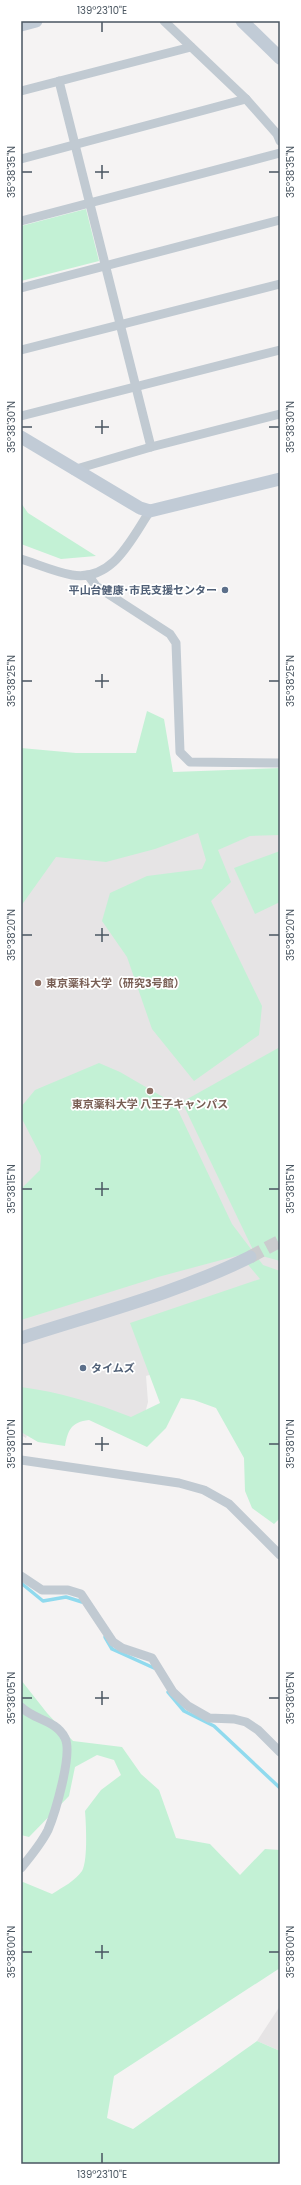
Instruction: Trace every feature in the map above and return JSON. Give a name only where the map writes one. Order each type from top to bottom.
[{"type":"street","points":[[21,25],[36,21]]},
{"type":"street","points":[[164,21],[246,99],[277,134],[280,141]]},
{"type":"street","points":[[242,21],[280,58]]},
{"type":"street","points":[[21,91],[192,47]]},
{"type":"street","points":[[59,81],[151,446]]},
{"type":"street","points":[[21,159],[246,99]]},
{"type":"street","points":[[21,221],[280,153]]},
{"type":"street","points":[[21,288],[280,220]]},
{"type":"street","points":[[21,350],[280,284]]},
{"type":"street","points":[[21,416],[280,350]]},
{"type":"street","points":[[73,470],[151,446],[280,414]]},
{"type":"street","points":[[21,437],[73,470],[140,508],[150,511],[280,479]]},
{"type":"street","points":[[21,559],[72,575],[88,575],[107,569],[120,556],[150,511]]},
{"type":"street","points":[[88,575],[96,586],[170,634],[176,643],[180,752],[190,762],[280,763]]},
{"type":"street","points":[[21,1338],[174,1289],[250,1257]]},
{"type":"street","points":[[21,1460],[180,1483],[204,1490],[229,1504],[280,1555]]},
{"type":"street","points":[[21,1576],[42,1590],[68,1590],[81,1594],[113,1642],[122,1648],[152,1658],[173,1692],[188,1706],[209,1718],[234,1719],[246,1722],[258,1730],[280,1752]]},
{"type":"street","points":[[21,1707],[28,1714],[55,1725],[65,1738],[68,1751],[59,1797],[48,1830],[39,1846],[21,1868]]},
{"type":"shaded area","name":"東京薬科大学 八王子キャンパス","points":[[280,821],[280,1339],[276,1337],[146,1376],[148,1402],[138,1440],[40,1397],[26,1438],[21,1435],[21,831]]},
{"type":"shaded area","points":[[280,2006],[280,2051],[257,2041]]},
{"type":"green space","points":[[86,209],[99,261],[21,281],[21,226]]},
{"type":"green space","points":[[21,503],[28,513],[96,556],[61,559],[21,544]]},
{"type":"green space","points":[[147,711],[164,719],[173,772],[280,768],[280,835],[250,836],[218,850],[231,882],[211,901],[262,1006],[259,1035],[194,1081],[152,1029],[127,957],[102,921],[110,893],[147,876],[202,869],[206,860],[198,833],[155,849],[106,862],[56,857],[21,906],[21,748],[76,753],[136,753]]},
{"type":"green space","points":[[280,851],[280,902],[255,914],[234,868]]},
{"type":"green space","points":[[280,1047],[280,1261],[255,1254],[182,1102]]},
{"type":"green space","points":[[99,1063],[120,1072],[175,1104],[232,1224],[263,1265],[280,1271],[280,1518],[274,1524],[252,1508],[245,1491],[244,1458],[216,1408],[194,1400],[181,1398],[166,1428],[147,1447],[89,1420],[78,1423],[71,1428],[67,1435],[65,1446],[38,1442],[21,1432],[21,1387],[77,1399],[131,1417],[160,1403],[130,1323],[260,1279],[240,1255],[158,1277],[21,1320],[21,1189],[40,1170],[41,1156],[21,1117],[21,1107],[35,1090]]},
{"type":"green space","points":[[21,1680],[47,1713],[73,1741],[122,1747],[141,1774],[159,1790],[176,1838],[210,1844],[240,1875],[265,1849],[280,1850],[280,1968],[114,2076],[107,2118],[133,2129],[257,2041],[280,2051],[280,2164],[21,2164],[21,1949],[23,1948],[21,1942],[21,1883],[23,1882],[52,1894],[79,1875],[84,1866],[85,1859],[85,1811],[101,1790],[121,1775],[114,1760],[97,1755],[75,1767],[69,1796],[29,1837],[21,1835]]},
{"type":"waterway","points":[[21,1583],[43,1601],[66,1597],[82,1602]]},
{"type":"waterway","points":[[105,1637],[112,1649],[154,1668]]},
{"type":"waterway","points":[[168,1692],[184,1711],[214,1726],[280,1788]]},
{"type":"tunnel","points":[[250,1257],[280,1241]]},
{"type":"place","name":"平山台健康･市民支援センター","points":[[225,590]]},
{"type":"place","name":"東京薬科大学（研究3号館）","points":[[38,983]]},
{"type":"place","name":"東京薬科大学 八王子キャンパス","points":[[150,1091]]},
{"type":"place","name":"タイムズ","points":[[83,1368]]}]
